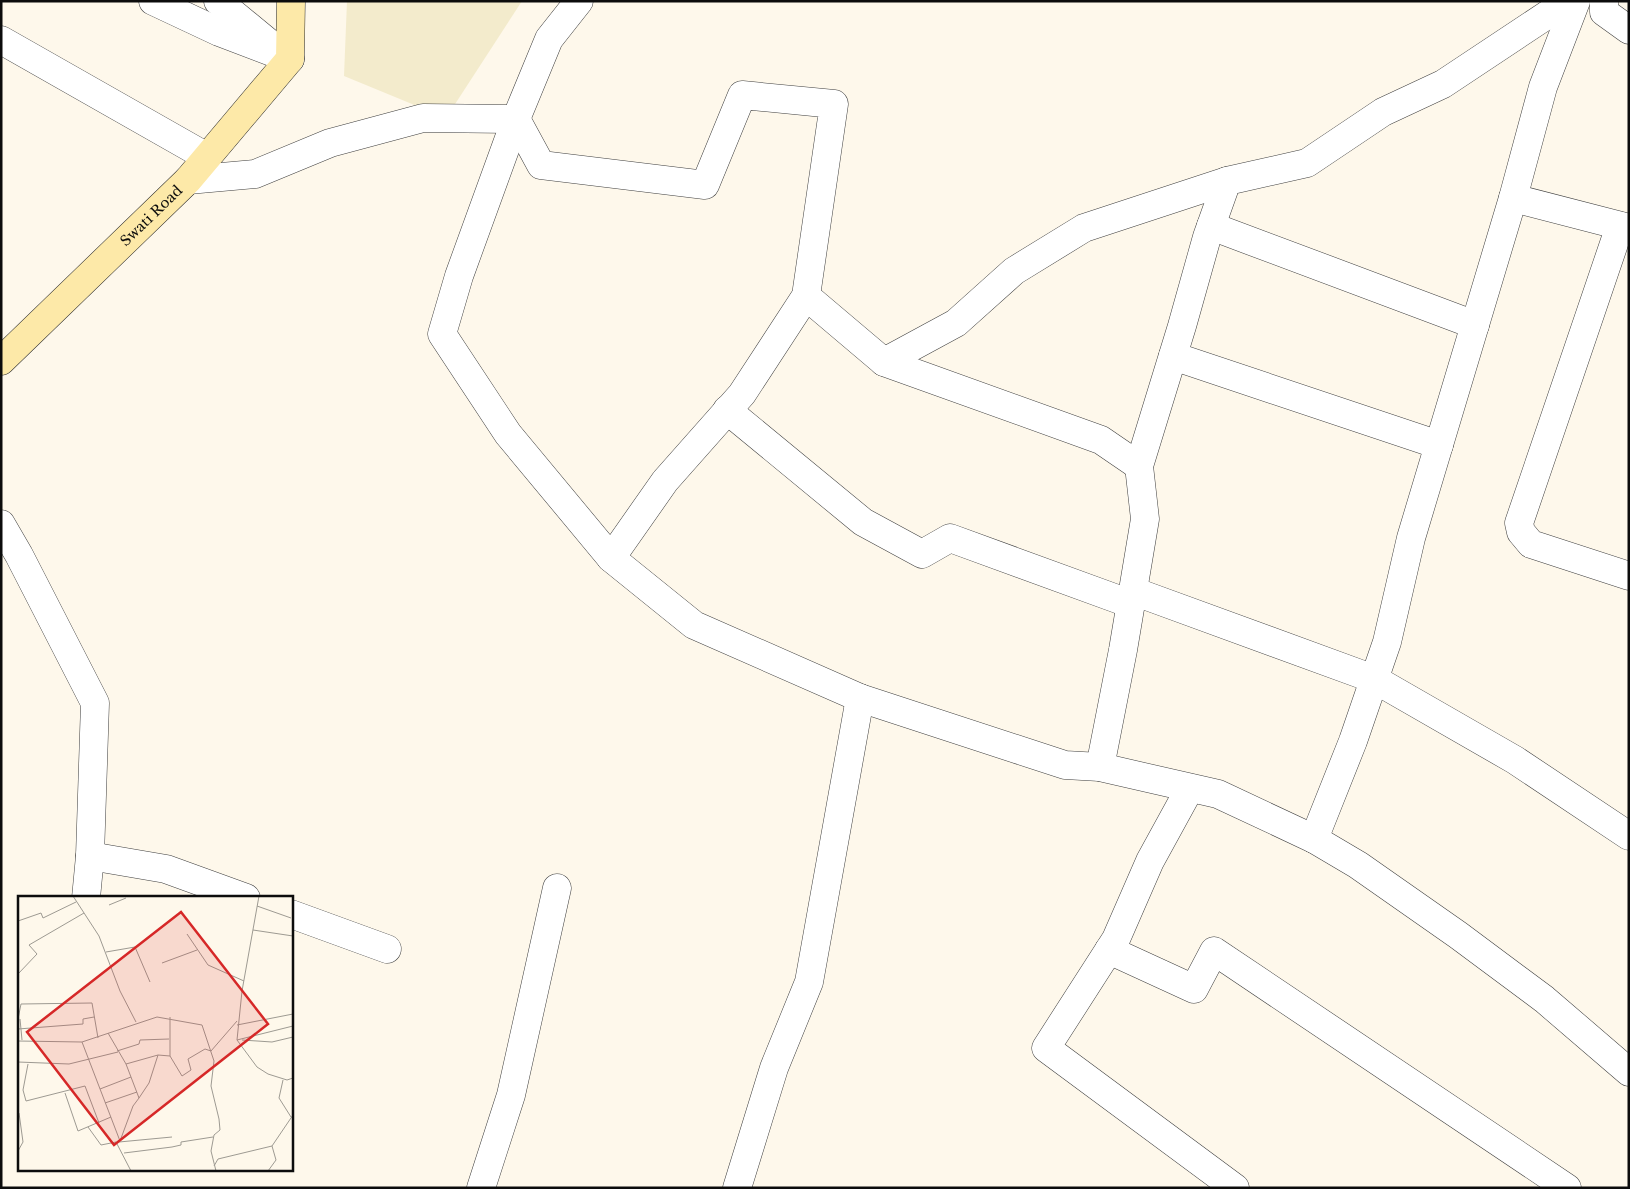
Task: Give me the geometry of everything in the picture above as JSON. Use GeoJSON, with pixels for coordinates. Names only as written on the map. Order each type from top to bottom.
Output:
{"type":"FeatureCollection","features":[{"type":"Feature","properties":{"kind":"street"},"geometry":{"type":"LineString","coordinates":[[153,1],[219,32],[290,59]]}},
{"type":"Feature","properties":{"kind":"street"},"geometry":{"type":"LineString","coordinates":[[218,1],[290,59]]}},
{"type":"Feature","properties":{"kind":"street"},"geometry":{"type":"LineString","coordinates":[[290,59],[291,1]]}},
{"type":"Feature","properties":{"kind":"street"},"geometry":{"type":"LineString","coordinates":[[578,1],[549,39],[516,119],[459,276],[442,334],[508,434],[611,558],[694,624],[860,698],[1065,765],[1100,767],[1218,794],[1314,839],[1358,865],[1458,935],[1544,999],[1629,1072]]}},
{"type":"Feature","properties":{"kind":"street"},"geometry":{"type":"LineString","coordinates":[[884,362],[956,323],[1014,271],[1084,228],[1227,181],[1307,163],[1383,112],[1443,84],[1568,1]]}},
{"type":"Feature","properties":{"kind":"street"},"geometry":{"type":"LineString","coordinates":[[1314,839],[1353,741],[1388,642],[1411,538],[1513,198],[1543,86],[1576,1]]}},
{"type":"Feature","properties":{"kind":"street"},"geometry":{"type":"LineString","coordinates":[[1599,5],[1629,30]]}},
{"type":"Feature","properties":{"kind":"street"},"geometry":{"type":"LineString","coordinates":[[1,40],[207,157]]}},
{"type":"Feature","properties":{"kind":"street","name":"Swati Road"},"geometry":{"type":"LineString","coordinates":[[1,361],[188,180],[290,59]]}},
{"type":"Feature","properties":{"kind":"street"},"geometry":{"type":"LineString","coordinates":[[516,119],[541,165],[705,185],[742,95],[834,104],[806,296],[742,394],[666,481],[611,558]]}},
{"type":"Feature","properties":{"kind":"street"},"geometry":{"type":"LineString","coordinates":[[188,180],[255,174],[330,143],[423,118],[516,119]]}},
{"type":"Feature","properties":{"kind":"street"},"geometry":{"type":"LineString","coordinates":[[1100,767],[1123,650],[1145,519],[1139,466],[1210,226],[1227,181]]}},
{"type":"Feature","properties":{"kind":"street"},"geometry":{"type":"LineString","coordinates":[[1513,198],[1625,227],[1519,523],[1522,532],[1531,544],[1629,576]]}},
{"type":"Feature","properties":{"kind":"street"},"geometry":{"type":"LineString","coordinates":[[1210,226],[1475,325]]}},
{"type":"Feature","properties":{"kind":"street"},"geometry":{"type":"LineString","coordinates":[[806,296],[884,362],[1101,440],[1139,466]]}},
{"type":"Feature","properties":{"kind":"street"},"geometry":{"type":"LineString","coordinates":[[1173,356],[1439,446]]}},
{"type":"Feature","properties":{"kind":"street"},"geometry":{"type":"LineString","coordinates":[[727,410],[863,522],[922,554],[950,538],[1374,679],[1515,760],[1629,836]]}},
{"type":"Feature","properties":{"kind":"street"},"geometry":{"type":"LineString","coordinates":[[1,524],[19,555],[95,703],[90,856],[86,896]]}},
{"type":"Feature","properties":{"kind":"street"},"geometry":{"type":"LineString","coordinates":[[737,1188],[774,1068],[809,982],[860,698]]}},
{"type":"Feature","properties":{"kind":"street"},"geometry":{"type":"LineString","coordinates":[[1190,788],[1150,861],[1116,939],[1046,1048],[1235,1188]]}},
{"type":"Feature","properties":{"kind":"street"},"geometry":{"type":"LineString","coordinates":[[90,856],[166,869],[240,896]]}},
{"type":"Feature","properties":{"kind":"street"},"geometry":{"type":"LineString","coordinates":[[481,1188],[511,1095],[557,888]]}},
{"type":"Feature","properties":{"kind":"street"},"geometry":{"type":"LineString","coordinates":[[292,914],[387,949]]}},
{"type":"Feature","properties":{"kind":"street"},"geometry":{"type":"LineString","coordinates":[[1109,950],[1194,989],[1214,951],[1568,1188]]}},
{"type":"Feature","properties":{"kind":"shaded area"},"geometry":{"type":"Polygon","coordinates":[[[347,1],[522,1],[446,118],[344,76],[347,1]]]}}]}
